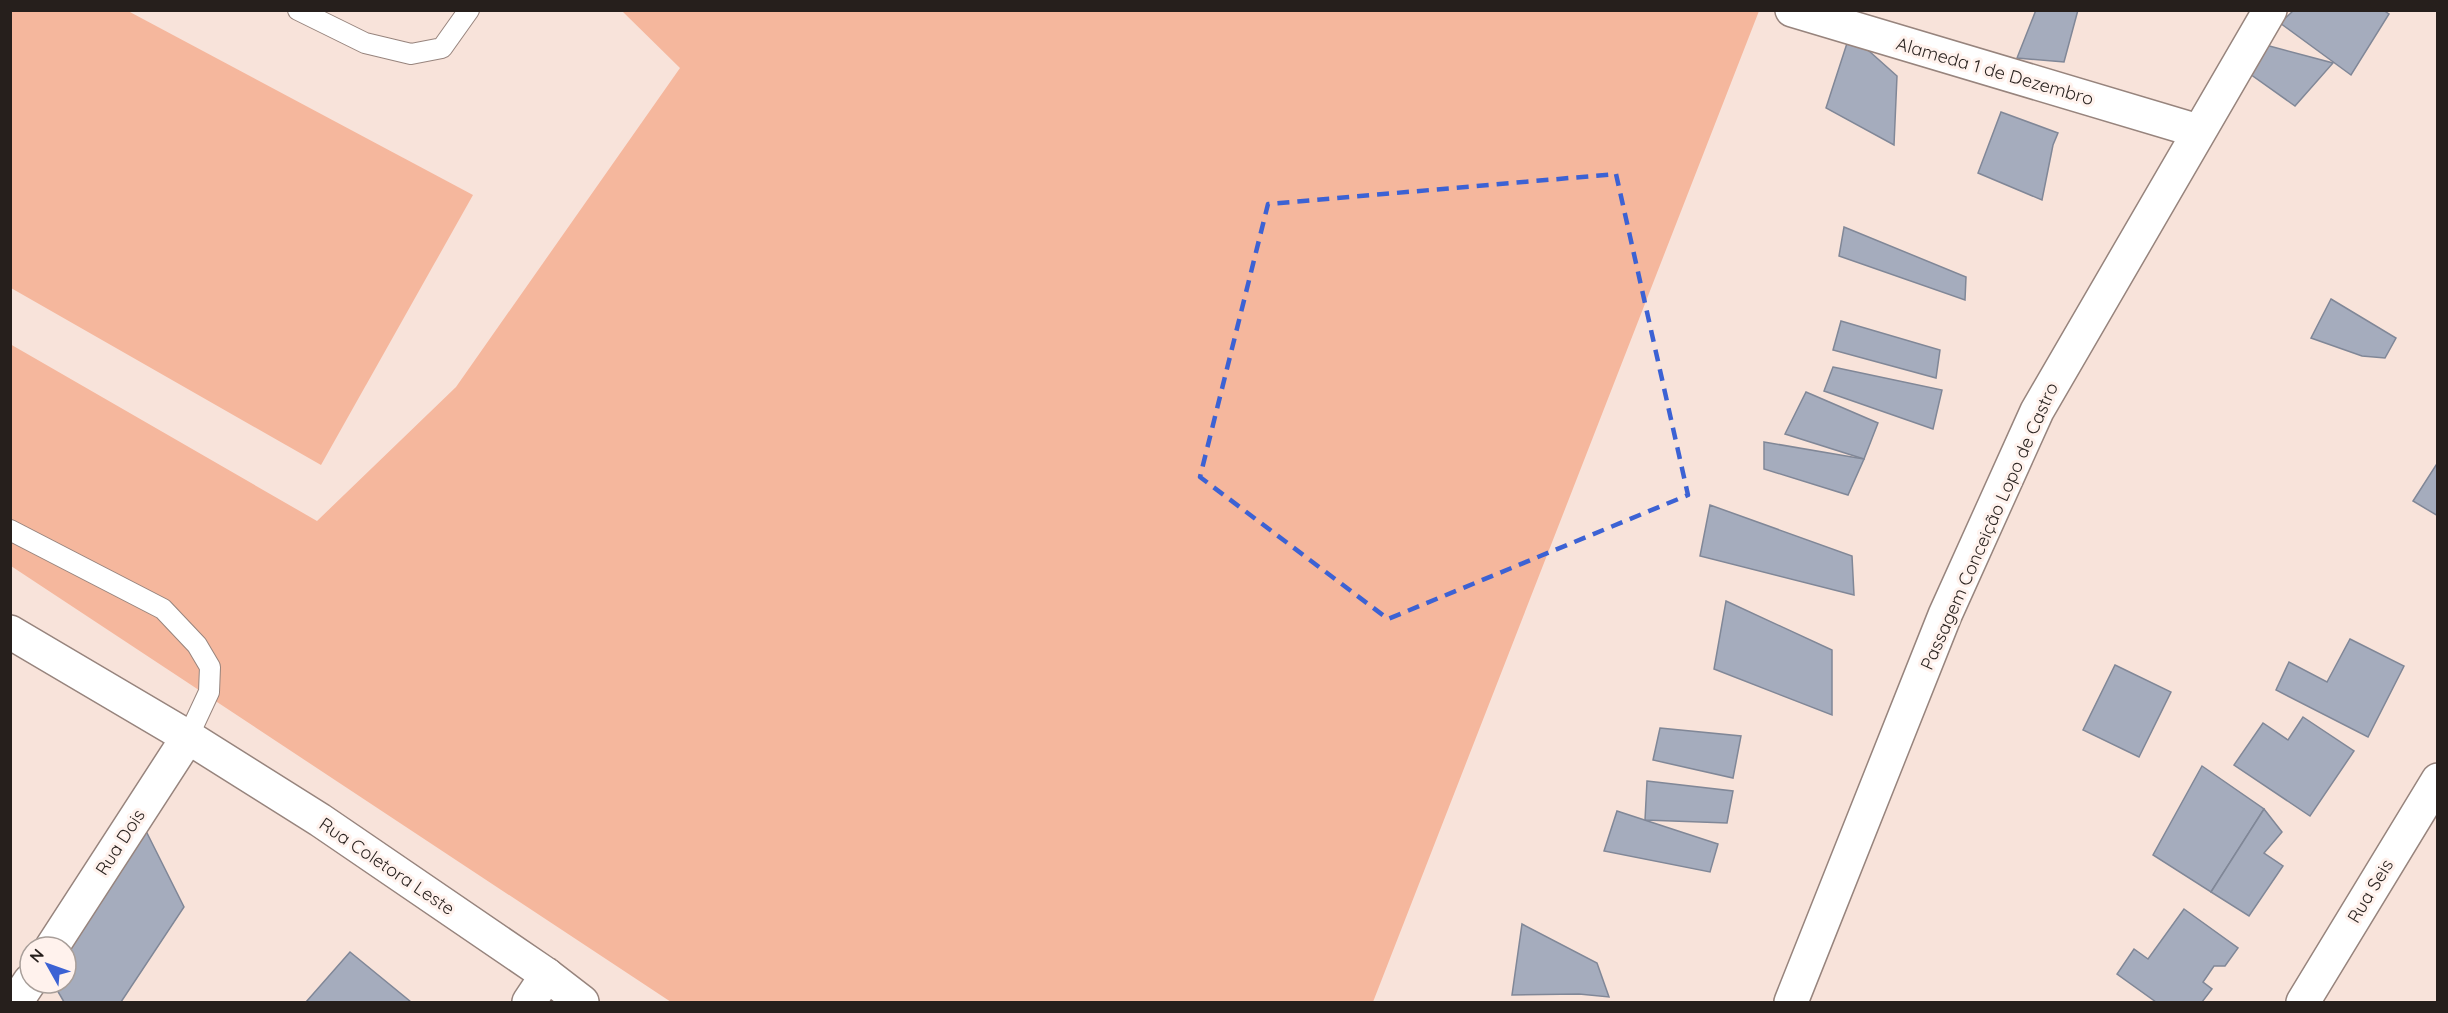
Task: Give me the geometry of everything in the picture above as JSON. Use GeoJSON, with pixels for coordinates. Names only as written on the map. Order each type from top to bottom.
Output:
{"type":"FeatureCollection","features":[{"type":"Feature","properties":{"kind":"street","name":"Alameda 1 de Dezembro"},"geometry":{"type":"LineString","coordinates":[[1792,10],[2198,131]]}},
{"type":"Feature","properties":{"kind":"street","name":"Passagem Conceição Lopo de Castro"},"geometry":{"type":"LineString","coordinates":[[1791,1002],[1945,615],[2037,411],[2270,10]]}},
{"type":"Feature","properties":{"kind":"street","name":"Rua Coletora Leste"},"geometry":{"type":"LineString","coordinates":[[10,632],[188,736],[320,820],[547,975],[582,1002]]}},
{"type":"Feature","properties":{"kind":"street","name":"Rua Dois"},"geometry":{"type":"LineString","coordinates":[[60,935],[188,736]]}},
{"type":"Feature","properties":{"kind":"street","name":"Rua Seis"},"geometry":{"type":"LineString","coordinates":[[2303,1002],[2438,780]]}},
{"type":"Feature","properties":{"kind":"street"},"geometry":{"type":"LineString","coordinates":[[529,1002],[547,975]]}},
{"type":"Feature","properties":{"kind":"lane"},"geometry":{"type":"LineString","coordinates":[[298,10],[365,43],[411,54],[442,48],[469,10]]}},
{"type":"Feature","properties":{"kind":"lane"},"geometry":{"type":"LineString","coordinates":[[10,530],[162,609],[197,645],[210,667],[209,692],[188,736]]}},
{"type":"Feature","properties":{"kind":"highlighted area"},"geometry":{"type":"Polygon","coordinates":[[[1616,174],[1688,495],[1388,619],[1200,477],[1268,204],[1616,174]]]}},
{"type":"Feature","properties":{"kind":"shaded area"},"geometry":{"type":"Polygon","coordinates":[[[11,10],[128,11],[473,195],[321,465],[11,288],[11,10]]]}},
{"type":"Feature","properties":{"kind":"shaded area"},"geometry":{"type":"Polygon","coordinates":[[[622,11],[1759,11],[1373,1002],[671,1002],[11,566],[10,344],[317,521],[456,387],[680,68],[622,11]]]}},
{"type":"Feature","properties":{"kind":"building"},"geometry":{"type":"Polygon","coordinates":[[[2036,10],[2078,10],[2064,62],[2017,58],[2036,10]]]}},
{"type":"Feature","properties":{"kind":"building"},"geometry":{"type":"Polygon","coordinates":[[[2294,10],[2383,10],[2389,14],[2351,75],[2280,23],[2294,10]]]}},
{"type":"Feature","properties":{"kind":"building"},"geometry":{"type":"Polygon","coordinates":[[[1850,34],[1897,76],[1894,145],[1826,108],[1850,34]]]}},
{"type":"Feature","properties":{"kind":"building"},"geometry":{"type":"Polygon","coordinates":[[[2262,44],[2333,63],[2295,106],[2250,74],[2262,44]]]}},
{"type":"Feature","properties":{"kind":"building"},"geometry":{"type":"Polygon","coordinates":[[[2001,112],[2058,133],[2053,145],[2042,200],[1978,173],[2001,112]]]}},
{"type":"Feature","properties":{"kind":"building"},"geometry":{"type":"Polygon","coordinates":[[[1844,227],[1966,277],[1965,300],[1839,256],[1844,227]]]}},
{"type":"Feature","properties":{"kind":"building"},"geometry":{"type":"Polygon","coordinates":[[[2331,299],[2396,338],[2385,358],[2362,356],[2311,338],[2331,299]]]}},
{"type":"Feature","properties":{"kind":"building"},"geometry":{"type":"Polygon","coordinates":[[[1841,321],[1940,350],[1936,378],[1833,350],[1841,321]]]}},
{"type":"Feature","properties":{"kind":"building"},"geometry":{"type":"Polygon","coordinates":[[[1833,367],[1942,390],[1933,429],[1824,391],[1833,367]]]}},
{"type":"Feature","properties":{"kind":"building"},"geometry":{"type":"Polygon","coordinates":[[[1806,392],[1878,423],[1864,459],[1785,434],[1806,392]]]}},
{"type":"Feature","properties":{"kind":"building"},"geometry":{"type":"Polygon","coordinates":[[[1764,442],[1864,459],[1848,495],[1764,469],[1764,442]]]}},
{"type":"Feature","properties":{"kind":"building"},"geometry":{"type":"Polygon","coordinates":[[[2438,462],[2438,516],[2413,501],[2438,462]]]}},
{"type":"Feature","properties":{"kind":"building"},"geometry":{"type":"Polygon","coordinates":[[[1710,505],[1852,556],[1854,595],[1700,556],[1710,505]]]}},
{"type":"Feature","properties":{"kind":"building"},"geometry":{"type":"Polygon","coordinates":[[[1726,601],[1832,650],[1832,715],[1714,669],[1726,601]]]}},
{"type":"Feature","properties":{"kind":"building"},"geometry":{"type":"Polygon","coordinates":[[[2350,639],[2404,666],[2368,737],[2276,690],[2289,662],[2327,682],[2350,639]]]}},
{"type":"Feature","properties":{"kind":"building"},"geometry":{"type":"Polygon","coordinates":[[[2115,665],[2171,692],[2139,757],[2083,730],[2115,665]]]}},
{"type":"Feature","properties":{"kind":"building"},"geometry":{"type":"Polygon","coordinates":[[[2303,717],[2354,751],[2310,816],[2234,765],[2263,723],[2288,740],[2303,717]]]}},
{"type":"Feature","properties":{"kind":"building"},"geometry":{"type":"Polygon","coordinates":[[[1660,728],[1741,736],[1733,778],[1653,760],[1660,728]]]}},
{"type":"Feature","properties":{"kind":"building"},"geometry":{"type":"Polygon","coordinates":[[[2202,766],[2264,809],[2211,892],[2153,855],[2202,766]]]}},
{"type":"Feature","properties":{"kind":"building"},"geometry":{"type":"Polygon","coordinates":[[[1647,781],[1733,791],[1727,823],[1645,820],[1647,781]]]}},
{"type":"Feature","properties":{"kind":"building"},"geometry":{"type":"Polygon","coordinates":[[[2264,809],[2282,832],[2264,853],[2283,866],[2249,916],[2211,892],[2264,809]]]}},
{"type":"Feature","properties":{"kind":"building"},"geometry":{"type":"Polygon","coordinates":[[[1617,811],[1718,844],[1710,872],[1604,851],[1617,811]]]}},
{"type":"Feature","properties":{"kind":"building"},"geometry":{"type":"Polygon","coordinates":[[[144,827],[184,907],[121,1002],[64,1002],[60,995],[78,995],[77,935],[144,827]]]}},
{"type":"Feature","properties":{"kind":"building"},"geometry":{"type":"Polygon","coordinates":[[[2184,909],[2238,948],[2225,966],[2214,966],[2203,982],[2212,989],[2202,1002],[2156,1002],[2117,974],[2134,949],[2148,959],[2184,909]]]}},
{"type":"Feature","properties":{"kind":"building"},"geometry":{"type":"Polygon","coordinates":[[[1522,924],[1597,963],[1609,997],[1579,994],[1512,995],[1522,924]]]}},
{"type":"Feature","properties":{"kind":"building"},"geometry":{"type":"Polygon","coordinates":[[[350,952],[411,1002],[306,1002],[350,952]]]}}]}
